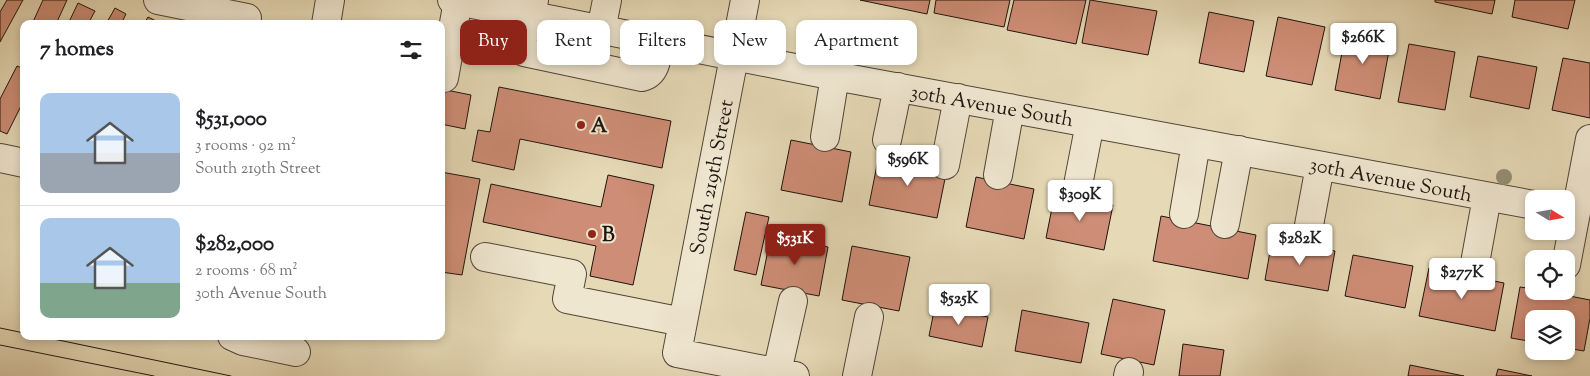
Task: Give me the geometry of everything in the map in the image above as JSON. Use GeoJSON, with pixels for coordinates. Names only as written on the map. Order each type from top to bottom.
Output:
{"type":"FeatureCollection","features":[{"type":"Feature","properties":{"kind":"street"},"geometry":{"type":"LineString","coordinates":[[158,0],[247,14]]}},
{"type":"Feature","properties":{"kind":"street"},"geometry":{"type":"LineString","coordinates":[[327,20],[330,0]]}},
{"type":"Feature","properties":{"kind":"street"},"geometry":{"type":"LineString","coordinates":[[595,20],[607,0]]}},
{"type":"Feature","properties":{"kind":"street","name":"South 219th Street"},"geometry":{"type":"LineString","coordinates":[[741,20],[745,0]]}},
{"type":"Feature","properties":{"kind":"street"},"geometry":{"type":"LineString","coordinates":[[445,71],[455,1]]}},
{"type":"Feature","properties":{"kind":"street","name":"30th Avenue South"},"geometry":{"type":"LineString","coordinates":[[455,1],[532,8],[567,20]]}},
{"type":"Feature","properties":{"kind":"street"},"geometry":{"type":"LineString","coordinates":[[532,8],[521,42],[524,52],[537,55]]}},
{"type":"Feature","properties":{"kind":"street"},"geometry":{"type":"LineString","coordinates":[[584,65],[642,77],[649,75],[654,70],[655,65]]}},
{"type":"Feature","properties":{"kind":"street","name":"South 219th Street"},"geometry":{"type":"LineString","coordinates":[[732,65],[677,353],[786,374]]}},
{"type":"Feature","properties":{"kind":"street","name":"30th Avenue South"},"geometry":{"type":"LineString","coordinates":[[777,65],[1525,203]]}},
{"type":"Feature","properties":{"kind":"street"},"geometry":{"type":"LineString","coordinates":[[825,137],[835,76]]}},
{"type":"Feature","properties":{"kind":"street"},"geometry":{"type":"LineString","coordinates":[[887,140],[898,88]]}},
{"type":"Feature","properties":{"kind":"street"},"geometry":{"type":"LineString","coordinates":[[945,165],[958,98]]}},
{"type":"Feature","properties":{"kind":"street"},"geometry":{"type":"LineString","coordinates":[[998,174],[1010,108]]}},
{"type":"Feature","properties":{"kind":"street"},"geometry":{"type":"LineString","coordinates":[[1077,190],[1090,123]]}},
{"type":"Feature","properties":{"kind":"street"},"geometry":{"type":"LineString","coordinates":[[1569,250],[1590,139]]}},
{"type":"Feature","properties":{"kind":"street"},"geometry":{"type":"LineString","coordinates":[[1184,214],[1196,143]]}},
{"type":"Feature","properties":{"kind":"street"},"geometry":{"type":"LineString","coordinates":[[1225,224],[1239,150]]}},
{"type":"Feature","properties":{"kind":"street"},"geometry":{"type":"LineString","coordinates":[[0,158],[20,162]]}},
{"type":"Feature","properties":{"kind":"street"},"geometry":{"type":"LineString","coordinates":[[1307,236],[1320,166]]}},
{"type":"Feature","properties":{"kind":"street"},"geometry":{"type":"LineString","coordinates":[[1475,263],[1486,196]]}},
{"type":"Feature","properties":{"kind":"street"},"geometry":{"type":"LineString","coordinates":[[485,257],[572,274],[567,299],[683,322]]}},
{"type":"Feature","properties":{"kind":"street"},"geometry":{"type":"LineString","coordinates":[[786,374],[793,301]]}},
{"type":"Feature","properties":{"kind":"street"},"geometry":{"type":"LineString","coordinates":[[857,376],[869,317]]}},
{"type":"Feature","properties":{"kind":"street"},"geometry":{"type":"LineString","coordinates":[[240,340],[296,352]]}},
{"type":"Feature","properties":{"kind":"building"},"geometry":{"type":"Polygon","coordinates":[[[7,0],[23,0],[0,42],[0,12],[7,0]]]}},
{"type":"Feature","properties":{"kind":"building"},"geometry":{"type":"Polygon","coordinates":[[[43,0],[67,0],[58,20],[34,20],[43,0]]]}},
{"type":"Feature","properties":{"kind":"building"},"geometry":{"type":"Polygon","coordinates":[[[860,0],[930,0],[927,14],[860,0]]]}},
{"type":"Feature","properties":{"kind":"building"},"geometry":{"type":"Polygon","coordinates":[[[936,0],[1010,0],[1004,27],[934,13],[936,0]]]}},
{"type":"Feature","properties":{"kind":"building"},"geometry":{"type":"Polygon","coordinates":[[[1014,0],[1086,0],[1076,44],[1007,30],[1014,0]]]}},
{"type":"Feature","properties":{"kind":"building"},"geometry":{"type":"Polygon","coordinates":[[[1090,0],[1157,11],[1148,55],[1082,43],[1090,0]]]}},
{"type":"Feature","properties":{"kind":"building"},"geometry":{"type":"Polygon","coordinates":[[[1435,0],[1495,0],[1492,14],[1435,2],[1435,0]]]}},
{"type":"Feature","properties":{"kind":"building"},"geometry":{"type":"Polygon","coordinates":[[[1515,0],[1575,0],[1568,29],[1512,17],[1515,0]]]}},
{"type":"Feature","properties":{"kind":"building"},"geometry":{"type":"Polygon","coordinates":[[[78,3],[95,11],[90,20],[70,20],[78,3]]]}},
{"type":"Feature","properties":{"kind":"building"},"geometry":{"type":"Polygon","coordinates":[[[115,8],[126,14],[123,20],[108,20],[115,8]]]}},
{"type":"Feature","properties":{"kind":"building"},"geometry":{"type":"Polygon","coordinates":[[[1209,12],[1254,21],[1244,72],[1199,63],[1209,12]]]}},
{"type":"Feature","properties":{"kind":"building"},"geometry":{"type":"Polygon","coordinates":[[[1278,17],[1325,27],[1312,85],[1266,76],[1278,17]]]}},
{"type":"Feature","properties":{"kind":"building"},"geometry":{"type":"Polygon","coordinates":[[[1346,31],[1391,40],[1380,99],[1335,90],[1346,31]]]}},
{"type":"Feature","properties":{"kind":"building"},"geometry":{"type":"Polygon","coordinates":[[[1409,44],[1455,52],[1445,110],[1398,102],[1409,44]]]}},
{"type":"Feature","properties":{"kind":"building"},"geometry":{"type":"Polygon","coordinates":[[[1478,56],[1537,67],[1529,109],[1470,97],[1478,56]]]}},
{"type":"Feature","properties":{"kind":"building"},"geometry":{"type":"Polygon","coordinates":[[[1563,58],[1590,63],[1590,118],[1552,110],[1563,58]]]}},
{"type":"Feature","properties":{"kind":"building"},"geometry":{"type":"Polygon","coordinates":[[[17,66],[20,67],[20,108],[7,134],[0,131],[0,99],[17,66]]]}},
{"type":"Feature","properties":{"kind":"building","name":"A"},"geometry":{"type":"Polygon","coordinates":[[[499,87],[671,121],[662,168],[520,139],[514,170],[472,161],[478,130],[490,132],[499,87]]]}},
{"type":"Feature","properties":{"kind":"building"},"geometry":{"type":"Polygon","coordinates":[[[445,90],[471,95],[465,129],[445,125],[445,90]]]}},
{"type":"Feature","properties":{"kind":"building"},"geometry":{"type":"Polygon","coordinates":[[[791,140],[851,152],[842,202],[781,190],[791,140]]]}},
{"type":"Feature","properties":{"kind":"building"},"geometry":{"type":"Polygon","coordinates":[[[879,155],[947,169],[937,218],[869,205],[879,155]]]}},
{"type":"Feature","properties":{"kind":"building"},"geometry":{"type":"Polygon","coordinates":[[[445,173],[480,179],[462,275],[445,273],[445,173]]]}},
{"type":"Feature","properties":{"kind":"building","name":"B"},"geometry":{"type":"Polygon","coordinates":[[[608,175],[654,185],[633,285],[590,276],[596,246],[483,222],[491,184],[601,207],[608,175]]]}},
{"type":"Feature","properties":{"kind":"building"},"geometry":{"type":"Polygon","coordinates":[[[976,177],[1034,189],[1024,239],[966,227],[976,177]]]}},
{"type":"Feature","properties":{"kind":"building"},"geometry":{"type":"Polygon","coordinates":[[[1055,193],[1113,205],[1104,250],[1046,238],[1055,193]]]}},
{"type":"Feature","properties":{"kind":"building"},"geometry":{"type":"Polygon","coordinates":[[[746,212],[769,217],[756,275],[734,270],[746,212]]]}},
{"type":"Feature","properties":{"kind":"building"},"geometry":{"type":"Polygon","coordinates":[[[1161,216],[1256,235],[1248,279],[1153,261],[1161,216]]]}},
{"type":"Feature","properties":{"kind":"building"},"geometry":{"type":"Polygon","coordinates":[[[771,235],[828,247],[819,296],[761,285],[771,235]]]}},
{"type":"Feature","properties":{"kind":"building"},"geometry":{"type":"Polygon","coordinates":[[[1272,240],[1335,251],[1328,291],[1265,280],[1272,240]]]}},
{"type":"Feature","properties":{"kind":"building"},"geometry":{"type":"Polygon","coordinates":[[[852,246],[910,257],[899,311],[842,300],[852,246]]]}},
{"type":"Feature","properties":{"kind":"building"},"geometry":{"type":"Polygon","coordinates":[[[1353,255],[1413,266],[1405,308],[1345,296],[1353,255]]]}},
{"type":"Feature","properties":{"kind":"building"},"geometry":{"type":"Polygon","coordinates":[[[1429,268],[1504,283],[1495,331],[1419,316],[1429,268]]]}},
{"type":"Feature","properties":{"kind":"building"},"geometry":{"type":"Polygon","coordinates":[[[1520,287],[1525,288],[1525,300],[1575,300],[1575,297],[1590,300],[1590,318],[1584,351],[1575,350],[1575,310],[1525,310],[1525,340],[1511,338],[1520,287]]]}},
{"type":"Feature","properties":{"kind":"building"},"geometry":{"type":"Polygon","coordinates":[[[1113,299],[1165,310],[1154,365],[1101,354],[1113,299]]]}},
{"type":"Feature","properties":{"kind":"building"},"geometry":{"type":"Polygon","coordinates":[[[935,306],[988,317],[982,347],[929,336],[935,306]]]}},
{"type":"Feature","properties":{"kind":"building"},"geometry":{"type":"Polygon","coordinates":[[[1022,310],[1089,323],[1081,363],[1015,351],[1022,310]]]}},
{"type":"Feature","properties":{"kind":"building"},"geometry":{"type":"Polygon","coordinates":[[[1183,344],[1224,350],[1220,376],[1179,376],[1183,344]]]}},
{"type":"Feature","properties":{"kind":"building"},"geometry":{"type":"Polygon","coordinates":[[[1410,365],[1464,376],[1408,376],[1410,365]]]}},
{"type":"Feature","properties":{"kind":"building"},"geometry":{"type":"Polygon","coordinates":[[[1498,369],[1532,376],[1496,376],[1498,369]]]}},
{"type":"Feature","properties":{"kind":"tram line"},"geometry":{"type":"LineString","coordinates":[[0,328],[20,332]]}},
{"type":"Feature","properties":{"kind":"tram line"},"geometry":{"type":"LineString","coordinates":[[58,340],[231,376]]}},
{"type":"Feature","properties":{"kind":"tram line"},"geometry":{"type":"LineString","coordinates":[[0,345],[154,376]]}},
{"type":"Feature","properties":{"kind":"place","name":"A"},"geometry":{"type":"Point","coordinates":[581,125]}},
{"type":"Feature","properties":{"kind":"place","name":"B"},"geometry":{"type":"Point","coordinates":[592,234]}}]}
